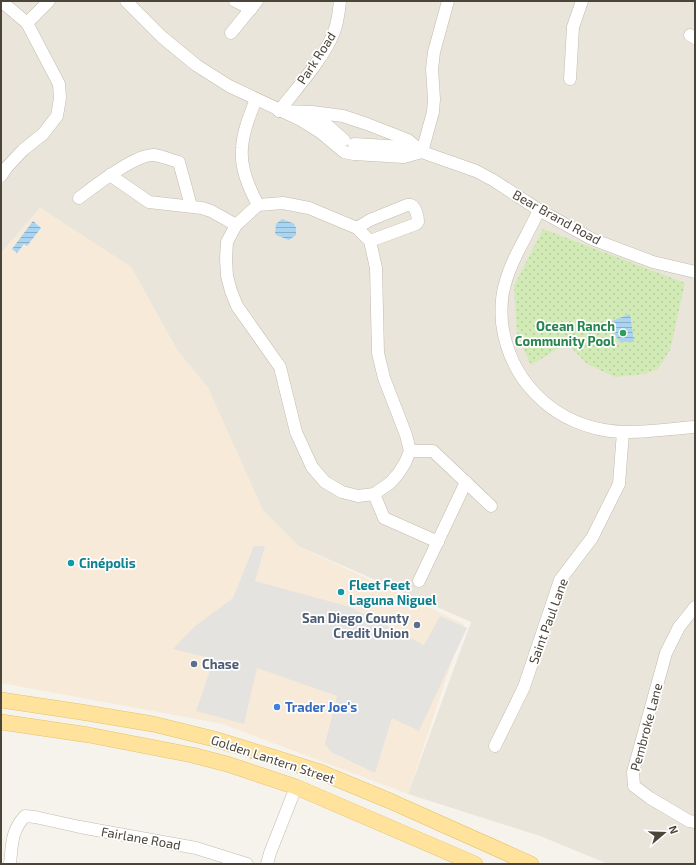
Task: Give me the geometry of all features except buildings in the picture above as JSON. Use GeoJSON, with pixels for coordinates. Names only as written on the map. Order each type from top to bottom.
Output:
{"type":"FeatureCollection","features":[{"type":"Feature","properties":{"kind":"main road","name":"Golden Lantern Street"},"geometry":{"type":"LineString","coordinates":[[1,700],[74,710],[154,724],[282,760],[320,772],[390,801],[531,864]]}},
{"type":"Feature","properties":{"kind":"main road","name":"Golden Lantern Street"},"geometry":{"type":"LineString","coordinates":[[1,722],[89,735],[192,755],[227,764],[296,788],[475,864]]}},
{"type":"Feature","properties":{"kind":"street"},"geometry":{"type":"LineString","coordinates":[[1,1],[27,23],[59,84],[60,98],[57,116],[43,134],[23,150],[7,167],[1,176]]}},
{"type":"Feature","properties":{"kind":"street"},"geometry":{"type":"LineString","coordinates":[[27,23],[49,1]]}},
{"type":"Feature","properties":{"kind":"street","name":"Bear Brand Road"},"geometry":{"type":"LineString","coordinates":[[126,1],[162,37],[196,65],[229,86],[298,119],[320,132],[344,152],[348,154],[356,145],[404,157],[422,152]]}},
{"type":"Feature","properties":{"kind":"street"},"geometry":{"type":"LineString","coordinates":[[232,33],[254,5],[235,1]]}},
{"type":"Feature","properties":{"kind":"street","name":"Park Road"},"geometry":{"type":"LineString","coordinates":[[279,111],[326,48],[334,32],[340,1]]}},
{"type":"Feature","properties":{"kind":"street"},"geometry":{"type":"LineString","coordinates":[[422,152],[434,99],[432,69],[434,52],[448,1]]}},
{"type":"Feature","properties":{"kind":"street"},"geometry":{"type":"LineString","coordinates":[[570,79],[573,27],[582,1]]}},
{"type":"Feature","properties":{"kind":"street"},"geometry":{"type":"LineString","coordinates":[[256,99],[246,128],[242,148],[243,164],[249,188],[258,205]]}},
{"type":"Feature","properties":{"kind":"street","name":"Bear Brand Road"},"geometry":{"type":"LineString","coordinates":[[279,111],[312,112],[343,116],[367,124],[408,140],[422,152],[476,171],[493,180],[539,210],[592,239],[653,262],[695,272]]}},
{"type":"Feature","properties":{"kind":"street"},"geometry":{"type":"LineString","coordinates":[[298,119],[325,123],[356,145],[367,124]]}},
{"type":"Feature","properties":{"kind":"street"},"geometry":{"type":"LineString","coordinates":[[78,198],[110,175],[139,159],[154,155],[179,162],[191,206]]}},
{"type":"Feature","properties":{"kind":"street"},"geometry":{"type":"LineString","coordinates":[[110,175],[149,202],[191,206],[211,211],[236,225]]}},
{"type":"Feature","properties":{"kind":"street"},"geometry":{"type":"LineString","coordinates":[[283,203],[309,208],[357,228],[370,241],[376,268],[378,353],[384,378],[406,435],[410,451],[405,464],[398,474],[390,483],[374,494],[358,496],[342,492],[325,482],[312,467],[296,432],[280,367],[238,306],[231,291],[227,272],[227,242],[236,225],[258,205],[283,203]]}},
{"type":"Feature","properties":{"kind":"street"},"geometry":{"type":"LineString","coordinates":[[357,228],[370,220],[407,205],[411,205],[414,208],[418,219],[416,224],[370,241]]}},
{"type":"Feature","properties":{"kind":"street"},"geometry":{"type":"LineString","coordinates":[[539,210],[511,263],[503,289],[501,315],[508,353],[517,370],[529,387],[543,402],[559,413],[583,424],[604,430],[623,432],[695,427]]}},
{"type":"Feature","properties":{"kind":"street","name":"Saint Paul Lane"},"geometry":{"type":"LineString","coordinates":[[495,746],[524,687],[560,580],[592,538],[619,484],[623,432]]}},
{"type":"Feature","properties":{"kind":"street"},"geometry":{"type":"LineString","coordinates":[[410,451],[432,451],[491,506]]}},
{"type":"Feature","properties":{"kind":"street"},"geometry":{"type":"LineString","coordinates":[[420,581],[466,482]]}},
{"type":"Feature","properties":{"kind":"street"},"geometry":{"type":"LineString","coordinates":[[374,494],[384,518],[438,542]]}},
{"type":"Feature","properties":{"kind":"street","name":"Pembroke Lane"},"geometry":{"type":"LineString","coordinates":[[695,607],[679,627],[666,653],[633,772],[634,786],[650,798],[682,817],[689,821],[695,822]]}},
{"type":"Feature","properties":{"kind":"street"},"geometry":{"type":"LineString","coordinates":[[267,864],[296,788]]}},
{"type":"Feature","properties":{"kind":"street","name":"Fairlane Road"},"geometry":{"type":"LineString","coordinates":[[10,864],[13,835],[18,824],[25,816],[80,828],[196,848],[247,864]]}},
{"type":"Feature","properties":{"kind":"shaded area"},"geometry":{"type":"Polygon","coordinates":[[[1,1],[695,1],[695,864],[608,864],[540,836],[408,794],[471,622],[298,546],[263,511],[208,388],[177,350],[131,267],[40,208],[1,253],[1,1]]]}},
{"type":"Feature","properties":{"kind":"shaded area"},"geometry":{"type":"Polygon","coordinates":[[[40,208],[131,267],[177,350],[208,388],[263,511],[298,546],[464,624],[408,794],[223,724],[1,683],[1,253],[40,208]]]}},
{"type":"Feature","properties":{"kind":"shaded area"},"geometry":{"type":"Polygon","coordinates":[[[254,546],[265,546],[255,581],[350,607],[424,645],[440,616],[467,628],[419,731],[392,718],[375,773],[331,752],[325,744],[337,696],[257,668],[244,724],[196,711],[214,659],[173,649],[194,627],[233,598],[254,546]]]}},
{"type":"Feature","properties":{"kind":"green space"},"geometry":{"type":"Polygon","coordinates":[[[543,229],[685,283],[670,350],[658,369],[644,374],[615,377],[587,364],[567,343],[531,365],[517,336],[514,286],[543,229]]]}},
{"type":"Feature","properties":{"kind":"water"},"geometry":{"type":"Polygon","coordinates":[[[282,219],[295,224],[294,226],[296,227],[296,235],[289,240],[276,235],[275,233],[276,224],[282,219]]]}},
{"type":"Feature","properties":{"kind":"water"},"geometry":{"type":"Polygon","coordinates":[[[33,221],[41,228],[27,246],[24,244],[17,253],[12,249],[33,221]]]}},
{"type":"Feature","properties":{"kind":"water","name":"Ocean Ranch Community Pool"},"geometry":{"type":"Polygon","coordinates":[[[630,314],[634,342],[620,342],[607,323],[630,314]]]}},
{"type":"Feature","properties":{"kind":"place","name":"Ocean Ranch Community Pool"},"geometry":{"type":"Point","coordinates":[623,333]}},
{"type":"Feature","properties":{"kind":"place","name":"Cinépolis"},"geometry":{"type":"Point","coordinates":[71,563]}},
{"type":"Feature","properties":{"kind":"place","name":"Fleet Feet Laguna Niguel"},"geometry":{"type":"Point","coordinates":[341,592]}},
{"type":"Feature","properties":{"kind":"place","name":"San Diego County Credit Union"},"geometry":{"type":"Point","coordinates":[417,625]}},
{"type":"Feature","properties":{"kind":"place","name":"Chase"},"geometry":{"type":"Point","coordinates":[194,664]}},
{"type":"Feature","properties":{"kind":"place","name":"Trader Joe's"},"geometry":{"type":"Point","coordinates":[277,707]}}]}
